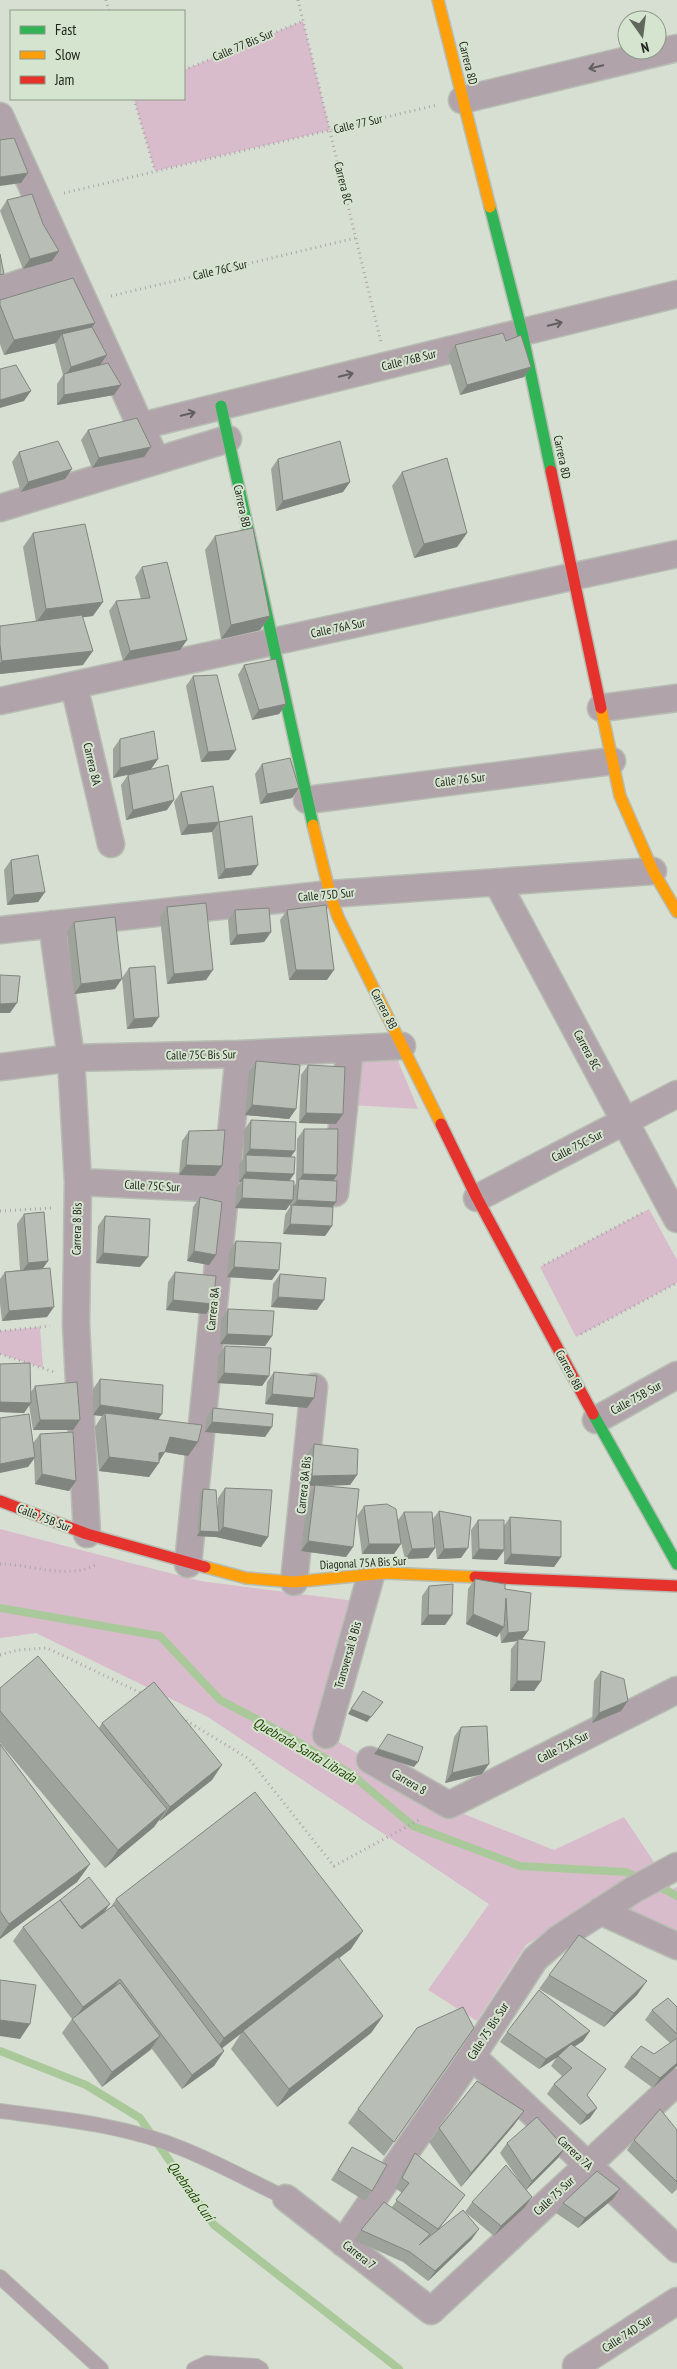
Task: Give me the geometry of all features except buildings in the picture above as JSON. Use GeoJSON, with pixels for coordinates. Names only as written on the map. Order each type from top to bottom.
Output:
{"type":"FeatureCollection","features":[{"type":"Feature","properties":{"kind":"street","name":"Carrera 8D"},"geometry":{"type":"LineString","coordinates":[[438,0],[522,332],[620,796],[653,870],[677,912]]}},
{"type":"Feature","properties":{"kind":"street"},"geometry":{"type":"LineString","coordinates":[[462,100],[677,48]]}},
{"type":"Feature","properties":{"kind":"street"},"geometry":{"type":"LineString","coordinates":[[2,123],[156,460]]}},
{"type":"Feature","properties":{"kind":"street"},"geometry":{"type":"LineString","coordinates":[[0,290],[68,267]]}},
{"type":"Feature","properties":{"kind":"street","name":"Calle 76B Sur"},"geometry":{"type":"LineString","coordinates":[[141,426],[677,294]]}},
{"type":"Feature","properties":{"kind":"street","name":"Carrera 8B"},"geometry":{"type":"LineString","coordinates":[[220,406],[307,800],[330,894],[348,940],[477,1198],[596,1420],[677,1564]]}},
{"type":"Feature","properties":{"kind":"street"},"geometry":{"type":"LineString","coordinates":[[0,508],[228,438]]}},
{"type":"Feature","properties":{"kind":"street","name":"Calle 76A Sur"},"geometry":{"type":"LineString","coordinates":[[0,701],[677,554]]}},
{"type":"Feature","properties":{"kind":"street","name":"Carrera 8A"},"geometry":{"type":"LineString","coordinates":[[74,685],[110,844]]}},
{"type":"Feature","properties":{"kind":"street"},"geometry":{"type":"LineString","coordinates":[[601,708],[677,698]]}},
{"type":"Feature","properties":{"kind":"street","name":"Calle 76 Sur"},"geometry":{"type":"LineString","coordinates":[[307,800],[612,761]]}},
{"type":"Feature","properties":{"kind":"street","name":"Calle 75D Sur"},"geometry":{"type":"LineString","coordinates":[[0,930],[330,894],[653,870]]}},
{"type":"Feature","properties":{"kind":"street","name":"Carrera 8C"},"geometry":{"type":"LineString","coordinates":[[497,882],[672,1209]]}},
{"type":"Feature","properties":{"kind":"street","name":"Carrera 8 Bis"},"geometry":{"type":"LineString","coordinates":[[52,924],[71,1058],[78,1195],[76,1324],[87,1534]]}},
{"type":"Feature","properties":{"kind":"street","name":"Calle 75C Bis Sur"},"geometry":{"type":"LineString","coordinates":[[0,1067],[71,1058],[239,1054],[402,1046]]}},
{"type":"Feature","properties":{"kind":"street"},"geometry":{"type":"LineString","coordinates":[[335,1193],[350,1049]]}},
{"type":"Feature","properties":{"kind":"street","name":"Carrera 8A"},"geometry":{"type":"LineString","coordinates":[[188,1564],[239,1054]]}},
{"type":"Feature","properties":{"kind":"street","name":"Calle 75C Sur"},"geometry":{"type":"LineString","coordinates":[[477,1198],[677,1094]]}},
{"type":"Feature","properties":{"kind":"street","name":"Calle 75C Sur"},"geometry":{"type":"LineString","coordinates":[[78,1195],[226,1189]]}},
{"type":"Feature","properties":{"kind":"street","name":"Calle 75B Sur"},"geometry":{"type":"LineString","coordinates":[[596,1420],[677,1375]]}},
{"type":"Feature","properties":{"kind":"street","name":"Carrera 8A Bis"},"geometry":{"type":"LineString","coordinates":[[294,1582],[314,1387]]}},
{"type":"Feature","properties":{"kind":"street","name":"Calle 75B Sur"},"geometry":{"type":"LineString","coordinates":[[0,1501],[87,1534]]}},
{"type":"Feature","properties":{"kind":"street","name":"Diagonal 75A Bis Sur"},"geometry":{"type":"LineString","coordinates":[[87,1534],[188,1564],[246,1578],[294,1582],[371,1574],[644,1583],[677,1586]]}},
{"type":"Feature","properties":{"kind":"street","name":"Transversal 8 Bis"},"geometry":{"type":"LineString","coordinates":[[326,1735],[371,1574]]}},
{"type":"Feature","properties":{"kind":"street","name":"Calle 75A Sur"},"geometry":{"type":"LineString","coordinates":[[449,1805],[677,1690]]}},
{"type":"Feature","properties":{"kind":"street","name":"Carrera 8"},"geometry":{"type":"LineString","coordinates":[[370,1760],[449,1805]]}},
{"type":"Feature","properties":{"kind":"street","name":"Calle 75 Bis Sur"},"geometry":{"type":"LineString","coordinates":[[343,2243],[472,2056],[535,1959],[558,1939],[633,1890],[670,1870]]}},
{"type":"Feature","properties":{"kind":"street"},"geometry":{"type":"LineString","coordinates":[[600,1912],[677,1946]]}},
{"type":"Feature","properties":{"kind":"street","name":"Carrera 7A"},"geometry":{"type":"LineString","coordinates":[[472,2056],[677,2249]]}},
{"type":"Feature","properties":{"kind":"street","name":"Calle 75 Sur"},"geometry":{"type":"LineString","coordinates":[[431,2311],[677,2082]]}},
{"type":"Feature","properties":{"kind":"street","name":"Carrera 7"},"geometry":{"type":"LineString","coordinates":[[286,2198],[431,2311]]}},
{"type":"Feature","properties":{"kind":"street","name":"Calle 74D Sur"},"geometry":{"type":"LineString","coordinates":[[576,2366],[677,2301]]}},
{"type":"Feature","properties":{"kind":"lane"},"geometry":{"type":"LineString","coordinates":[[0,2111],[96,2124],[182,2148],[286,2198]]}},
{"type":"Feature","properties":{"kind":"lane"},"geometry":{"type":"LineString","coordinates":[[0,2277],[101,2369]]}},
{"type":"Feature","properties":{"kind":"lane"},"geometry":{"type":"LineString","coordinates":[[194,2369],[207,2363],[256,2366],[261,2369]]}},
{"type":"Feature","properties":{"kind":"path","name":"Carrera 8C"},"geometry":{"type":"LineString","coordinates":[[298,0],[387,365]]}},
{"type":"Feature","properties":{"kind":"path","name":"Calle 77 Bis Sur"},"geometry":{"type":"LineString","coordinates":[[185,70],[303,20]]}},
{"type":"Feature","properties":{"kind":"path"},"geometry":{"type":"LineString","coordinates":[[134,100],[155,171]]}},
{"type":"Feature","properties":{"kind":"path","name":"Calle 77 Sur"},"geometry":{"type":"LineString","coordinates":[[38,199],[462,100]]}},
{"type":"Feature","properties":{"kind":"path","name":"Calle 76C Sur"},"geometry":{"type":"LineString","coordinates":[[85,302],[356,238]]}},
{"type":"Feature","properties":{"kind":"path"},"geometry":{"type":"LineString","coordinates":[[0,1211],[78,1195]]}},
{"type":"Feature","properties":{"kind":"path"},"geometry":{"type":"LineString","coordinates":[[520,1278],[672,1209]]}},
{"type":"Feature","properties":{"kind":"path"},"geometry":{"type":"LineString","coordinates":[[557,1347],[677,1283]]}},
{"type":"Feature","properties":{"kind":"path"},"geometry":{"type":"LineString","coordinates":[[0,1331],[76,1324]]}},
{"type":"Feature","properties":{"kind":"path"},"geometry":{"type":"LineString","coordinates":[[0,1354],[79,1380]]}},
{"type":"Feature","properties":{"kind":"path"},"geometry":{"type":"LineString","coordinates":[[0,1564],[61,1571],[87,1569],[125,1546]]}},
{"type":"Feature","properties":{"kind":"path"},"geometry":{"type":"LineString","coordinates":[[0,1655],[18,1650],[47,1648],[129,1686],[146,1696]]}},
{"type":"Feature","properties":{"kind":"path"},"geometry":{"type":"LineString","coordinates":[[180,1717],[249,1759],[334,1866],[426,1816]]}},
{"type":"Feature","properties":{"kind":"shaded area"},"geometry":{"type":"Polygon","coordinates":[[[303,21],[330,130],[155,171],[134,100],[185,100],[185,70],[303,21]]]}},
{"type":"Feature","properties":{"kind":"shaded area"},"geometry":{"type":"Polygon","coordinates":[[[396,1056],[418,1109],[351,1105],[355,1060],[396,1056]]]}},
{"type":"Feature","properties":{"kind":"shaded area"},"geometry":{"type":"Polygon","coordinates":[[[649,1209],[677,1260],[677,1283],[576,1337],[540,1267],[649,1209]]]}},
{"type":"Feature","properties":{"kind":"shaded area"},"geometry":{"type":"Polygon","coordinates":[[[40,1327],[43,1368],[0,1354],[0,1331],[40,1327]]]}},
{"type":"Feature","properties":{"kind":"shaded area"},"geometry":{"type":"Polygon","coordinates":[[[0,1529],[200,1581],[363,1602],[326,1735],[464,1814],[554,1850],[624,1817],[672,1889],[677,1887],[677,1931],[600,1897],[526,1945],[477,2021],[428,1990],[489,1904],[208,1717],[36,1633],[0,1638],[0,1529]]]}},
{"type":"Feature","properties":{"kind":"waterway","name":"Quebrada Santa Librada"},"geometry":{"type":"LineString","coordinates":[[0,1608],[160,1636],[220,1700],[281,1732],[351,1774],[413,1826],[520,1866],[626,1872],[641,1879]]}},
{"type":"Feature","properties":{"kind":"waterway","name":"Quebrada Santa Librada"},"geometry":{"type":"LineString","coordinates":[[656,1885],[677,1896]]}},
{"type":"Feature","properties":{"kind":"waterway","name":"Quebrada Curí"},"geometry":{"type":"LineString","coordinates":[[0,2051],[86,2085],[140,2118],[214,2225],[399,2369]]}},
{"type":"Feature","properties":{"kind":"traffic: fast"},"geometry":{"type":"LineString","coordinates":[[490,207],[522,332],[551,471]]}},
{"type":"Feature","properties":{"kind":"traffic: fast"},"geometry":{"type":"LineString","coordinates":[[221,406],[313,825]]}},
{"type":"Feature","properties":{"kind":"traffic: fast"},"geometry":{"type":"LineString","coordinates":[[593,1414],[677,1564]]}},
{"type":"Feature","properties":{"kind":"traffic: slow"},"geometry":{"type":"LineString","coordinates":[[438,0],[490,207]]}},
{"type":"Feature","properties":{"kind":"traffic: slow"},"geometry":{"type":"LineString","coordinates":[[601,708],[620,796],[653,871],[677,912]]}},
{"type":"Feature","properties":{"kind":"traffic: slow"},"geometry":{"type":"LineString","coordinates":[[313,825],[330,894],[338,917],[441,1124]]}},
{"type":"Feature","properties":{"kind":"traffic: slow"},"geometry":{"type":"LineString","coordinates":[[205,1567],[246,1578],[294,1582],[386,1573],[475,1577]]}},
{"type":"Feature","properties":{"kind":"traffic: jam"},"geometry":{"type":"LineString","coordinates":[[551,471],[601,708]]}},
{"type":"Feature","properties":{"kind":"traffic: jam"},"geometry":{"type":"LineString","coordinates":[[441,1124],[477,1198],[593,1414]]}},
{"type":"Feature","properties":{"kind":"traffic: jam"},"geometry":{"type":"LineString","coordinates":[[0,1501],[87,1534],[205,1567]]}},
{"type":"Feature","properties":{"kind":"traffic: jam"},"geometry":{"type":"LineString","coordinates":[[475,1577],[677,1586]]}}]}
